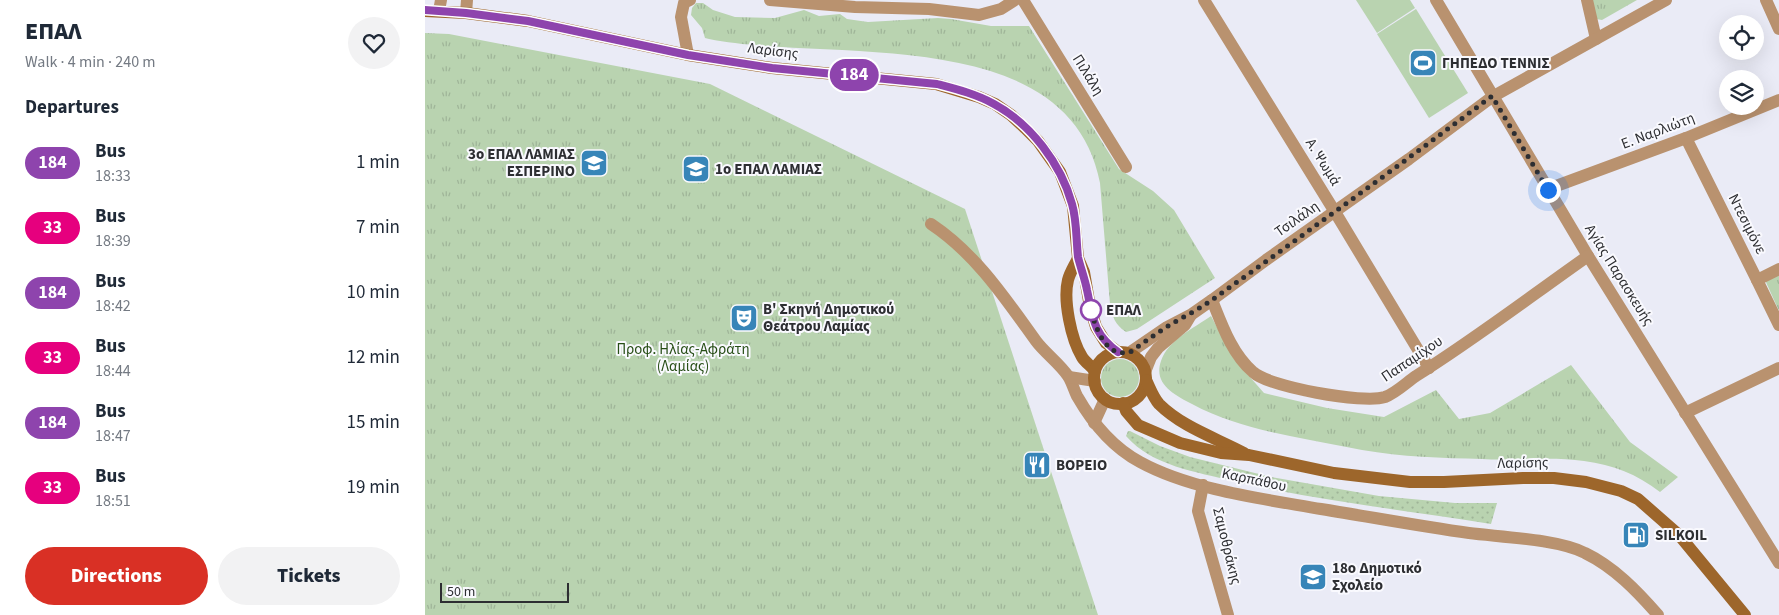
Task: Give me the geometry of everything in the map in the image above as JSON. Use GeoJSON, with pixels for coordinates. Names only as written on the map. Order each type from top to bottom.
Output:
{"type":"FeatureCollection","features":[{"type":"Feature","properties":{"kind":"main road","name":"Λαρίσης"},"geometry":{"type":"LineString","coordinates":[[425,10],[440,6],[466,13],[528,21],[688,55],[772,68],[937,84],[995,104],[1011,115],[1038,141],[1060,172],[1073,206],[1078,258],[1084,272],[1090,307],[1096,327],[1106,343],[1124,353]]}},
{"type":"Feature","properties":{"kind":"main road","name":"Λαρίσης"},"geometry":{"type":"LineString","coordinates":[[1078,258],[1068,279],[1067,298],[1069,315],[1073,336],[1082,358],[1095,376]]}},
{"type":"Feature","properties":{"kind":"main road"},"geometry":{"type":"LineString","coordinates":[[1124,353],[1140,361],[1146,376],[1144,388],[1139,396],[1131,401],[1113,403],[1105,399],[1098,391],[1095,376],[1104,358],[1124,353]]}},
{"type":"Feature","properties":{"kind":"main road","name":"Λαρίσης"},"geometry":{"type":"LineString","coordinates":[[1146,376],[1151,392],[1158,403],[1178,419],[1249,456]]}},
{"type":"Feature","properties":{"kind":"main road","name":"Λαρίσης"},"geometry":{"type":"LineString","coordinates":[[1123,403],[1126,411],[1138,425],[1179,443],[1221,453],[1249,456],[1334,473],[1385,480],[1444,482],[1543,478],[1574,480],[1621,491],[1638,499],[1679,535],[1745,615]]}},
{"type":"Feature","properties":{"kind":"street"},"geometry":{"type":"LineString","coordinates":[[466,13],[467,0]]}},
{"type":"Feature","properties":{"kind":"street"},"geometry":{"type":"LineString","coordinates":[[688,55],[681,16],[684,3],[690,0]]}},
{"type":"Feature","properties":{"kind":"street"},"geometry":{"type":"LineString","coordinates":[[770,0],[834,2],[929,9],[979,15],[1001,9],[1015,0]]}},
{"type":"Feature","properties":{"kind":"street","name":"Πιλάλη"},"geometry":{"type":"LineString","coordinates":[[1023,0],[1126,167]]}},
{"type":"Feature","properties":{"kind":"street","name":"Α. Ψωμά"},"geometry":{"type":"LineString","coordinates":[[1204,0],[1429,368]]}},
{"type":"Feature","properties":{"kind":"street","name":"Αγίας Παρασκευής"},"geometry":{"type":"LineString","coordinates":[[1436,0],[1587,256],[1779,563]]}},
{"type":"Feature","properties":{"kind":"street"},"geometry":{"type":"LineString","coordinates":[[1587,0],[1596,39]]}},
{"type":"Feature","properties":{"kind":"street","name":"Τσιλάλη"},"geometry":{"type":"LineString","coordinates":[[1192,314],[1409,159],[1492,96],[1665,0]]}},
{"type":"Feature","properties":{"kind":"street"},"geometry":{"type":"LineString","coordinates":[[1767,0],[1779,29]]}},
{"type":"Feature","properties":{"kind":"street","name":"Ε. Ναρλιώτη"},"geometry":{"type":"LineString","coordinates":[[1548,190],[1686,138],[1779,100]]}},
{"type":"Feature","properties":{"kind":"street","name":"Ντεσιμόνε"},"geometry":{"type":"LineString","coordinates":[[1686,138],[1779,325]]}},
{"type":"Feature","properties":{"kind":"street","name":"Καρπάθου"},"geometry":{"type":"LineString","coordinates":[[931,224],[947,235],[981,267],[1012,305],[1037,343],[1069,377],[1077,396],[1094,423],[1106,437],[1133,458],[1167,474],[1203,485],[1278,502],[1402,523],[1573,548],[1598,560],[1619,575],[1637,591],[1658,615]]}},
{"type":"Feature","properties":{"kind":"street","name":"Παπαμίχου"},"geometry":{"type":"LineString","coordinates":[[1212,300],[1224,329],[1245,365],[1258,377],[1271,383],[1329,395],[1372,399],[1386,397],[1587,256]]}},
{"type":"Feature","properties":{"kind":"street"},"geometry":{"type":"LineString","coordinates":[[1757,280],[1779,269]]}},
{"type":"Feature","properties":{"kind":"street"},"geometry":{"type":"LineString","coordinates":[[1124,353],[1192,314]]}},
{"type":"Feature","properties":{"kind":"street"},"geometry":{"type":"LineString","coordinates":[[1146,376],[1151,357],[1157,348],[1185,325],[1192,314]]}},
{"type":"Feature","properties":{"kind":"street"},"geometry":{"type":"LineString","coordinates":[[1685,413],[1779,368]]}},
{"type":"Feature","properties":{"kind":"street"},"geometry":{"type":"LineString","coordinates":[[1069,377],[1095,376]]}},
{"type":"Feature","properties":{"kind":"street"},"geometry":{"type":"LineString","coordinates":[[1094,423],[1105,399]]}},
{"type":"Feature","properties":{"kind":"street","name":"Σαμοθράκης"},"geometry":{"type":"LineString","coordinates":[[1203,485],[1198,511],[1228,615]]}},
{"type":"Feature","properties":{"kind":"green space"},"geometry":{"type":"Polygon","coordinates":[[[1356,0],[1410,0],[1415,8],[1377,33],[1356,0]]]}},
{"type":"Feature","properties":{"kind":"green space"},"geometry":{"type":"Polygon","coordinates":[[[1592,0],[1637,0],[1602,20],[1596,19],[1592,0]]]}},
{"type":"Feature","properties":{"kind":"green space"},"geometry":{"type":"Polygon","coordinates":[[[696,3],[703,3],[713,10],[735,17],[775,18],[804,10],[819,16],[840,14],[847,19],[868,22],[938,18],[991,26],[1029,26],[1119,169],[1153,191],[1174,210],[1215,278],[1137,329],[1126,332],[1115,320],[1110,304],[1100,183],[1079,131],[1042,95],[994,72],[937,59],[876,52],[758,45],[705,38],[702,28],[691,15],[692,8],[696,3]]]}},
{"type":"Feature","properties":{"kind":"green space","name":"ΓΗΠΕΔΟ ΤΕΝΝΙΣ"},"geometry":{"type":"Polygon","coordinates":[[[1416,9],[1468,93],[1429,118],[1377,34],[1416,9]]]}},
{"type":"Feature","properties":{"kind":"green space","name":"Προφ. Ηλίας-Αφράτη (Λαμίας)"},"geometry":{"type":"Polygon","coordinates":[[[425,33],[449,34],[710,84],[965,209],[1098,615],[425,615],[425,33]]]}},
{"type":"Feature","properties":{"kind":"green space"},"geometry":{"type":"Polygon","coordinates":[[[1779,274],[1779,311],[1765,280],[1779,274]]]}},
{"type":"Feature","properties":{"kind":"green space"},"geometry":{"type":"Polygon","coordinates":[[[1211,316],[1234,359],[1264,393],[1327,408],[1384,417],[1436,390],[1459,419],[1490,413],[1571,365],[1630,442],[1678,477],[1660,492],[1633,475],[1595,463],[1559,459],[1437,458],[1392,454],[1295,437],[1220,417],[1172,393],[1163,382],[1159,369],[1164,354],[1169,347],[1182,335],[1211,316]]]}},
{"type":"Feature","properties":{"kind":"green space"},"geometry":{"type":"Polygon","coordinates":[[[1120,359],[1134,364],[1139,378],[1134,392],[1120,397],[1106,392],[1101,378],[1106,364],[1120,359]]]}},
{"type":"Feature","properties":{"kind":"green space"},"geometry":{"type":"Polygon","coordinates":[[[1128,431],[1190,457],[1271,477],[1379,496],[1455,503],[1497,503],[1491,524],[1329,500],[1265,488],[1190,471],[1162,461],[1137,446],[1126,436],[1128,431]]]}},
{"type":"Feature","properties":{"kind":"bus line","name":"184"},"geometry":{"type":"LineString","coordinates":[[425,10],[528,21],[688,55],[772,68],[937,84],[995,104],[1011,115],[1038,141],[1060,172],[1073,206],[1078,242],[1078,258],[1084,272],[1090,307],[1096,327],[1106,343],[1118,352]]}},
{"type":"Feature","properties":{"kind":"place","name":"ΓΗΠΕΔΟ ΤΕΝΝΙΣ"},"geometry":{"type":"Point","coordinates":[1423,63]}},
{"type":"Feature","properties":{"kind":"place","name":"3ο ΕΠΑΛ ΛΑΜΙΑΣ ΕΣΠΕΡΙΝΟ"},"geometry":{"type":"Point","coordinates":[594,163]}},
{"type":"Feature","properties":{"kind":"place","name":"1ο ΕΠΑΛ ΛΑΜΙΑΣ"},"geometry":{"type":"Point","coordinates":[696,169]}},
{"type":"Feature","properties":{"kind":"place","name":"ΕΠΑΛ"},"geometry":{"type":"Point","coordinates":[1091,310]}},
{"type":"Feature","properties":{"kind":"place","name":"Β' Σκηνή Δημοτικού Θεάτρου Λαμίας"},"geometry":{"type":"Point","coordinates":[744,318]}},
{"type":"Feature","properties":{"kind":"place","name":"ΒΟΡΕΙΟ"},"geometry":{"type":"Point","coordinates":[1037,465]}},
{"type":"Feature","properties":{"kind":"place","name":"SILKOIL"},"geometry":{"type":"Point","coordinates":[1636,535]}},
{"type":"Feature","properties":{"kind":"place","name":"18ο Δημοτικό Σχολείο"},"geometry":{"type":"Point","coordinates":[1313,577]}},
{"type":"Feature","properties":{"kind":"route"},"geometry":{"type":"LineString","coordinates":[[1091,310],[1090,307],[1096,327],[1106,343],[1118,352],[1129,353],[1212,300],[1409,159],[1492,96],[1548,190]]}}]}
